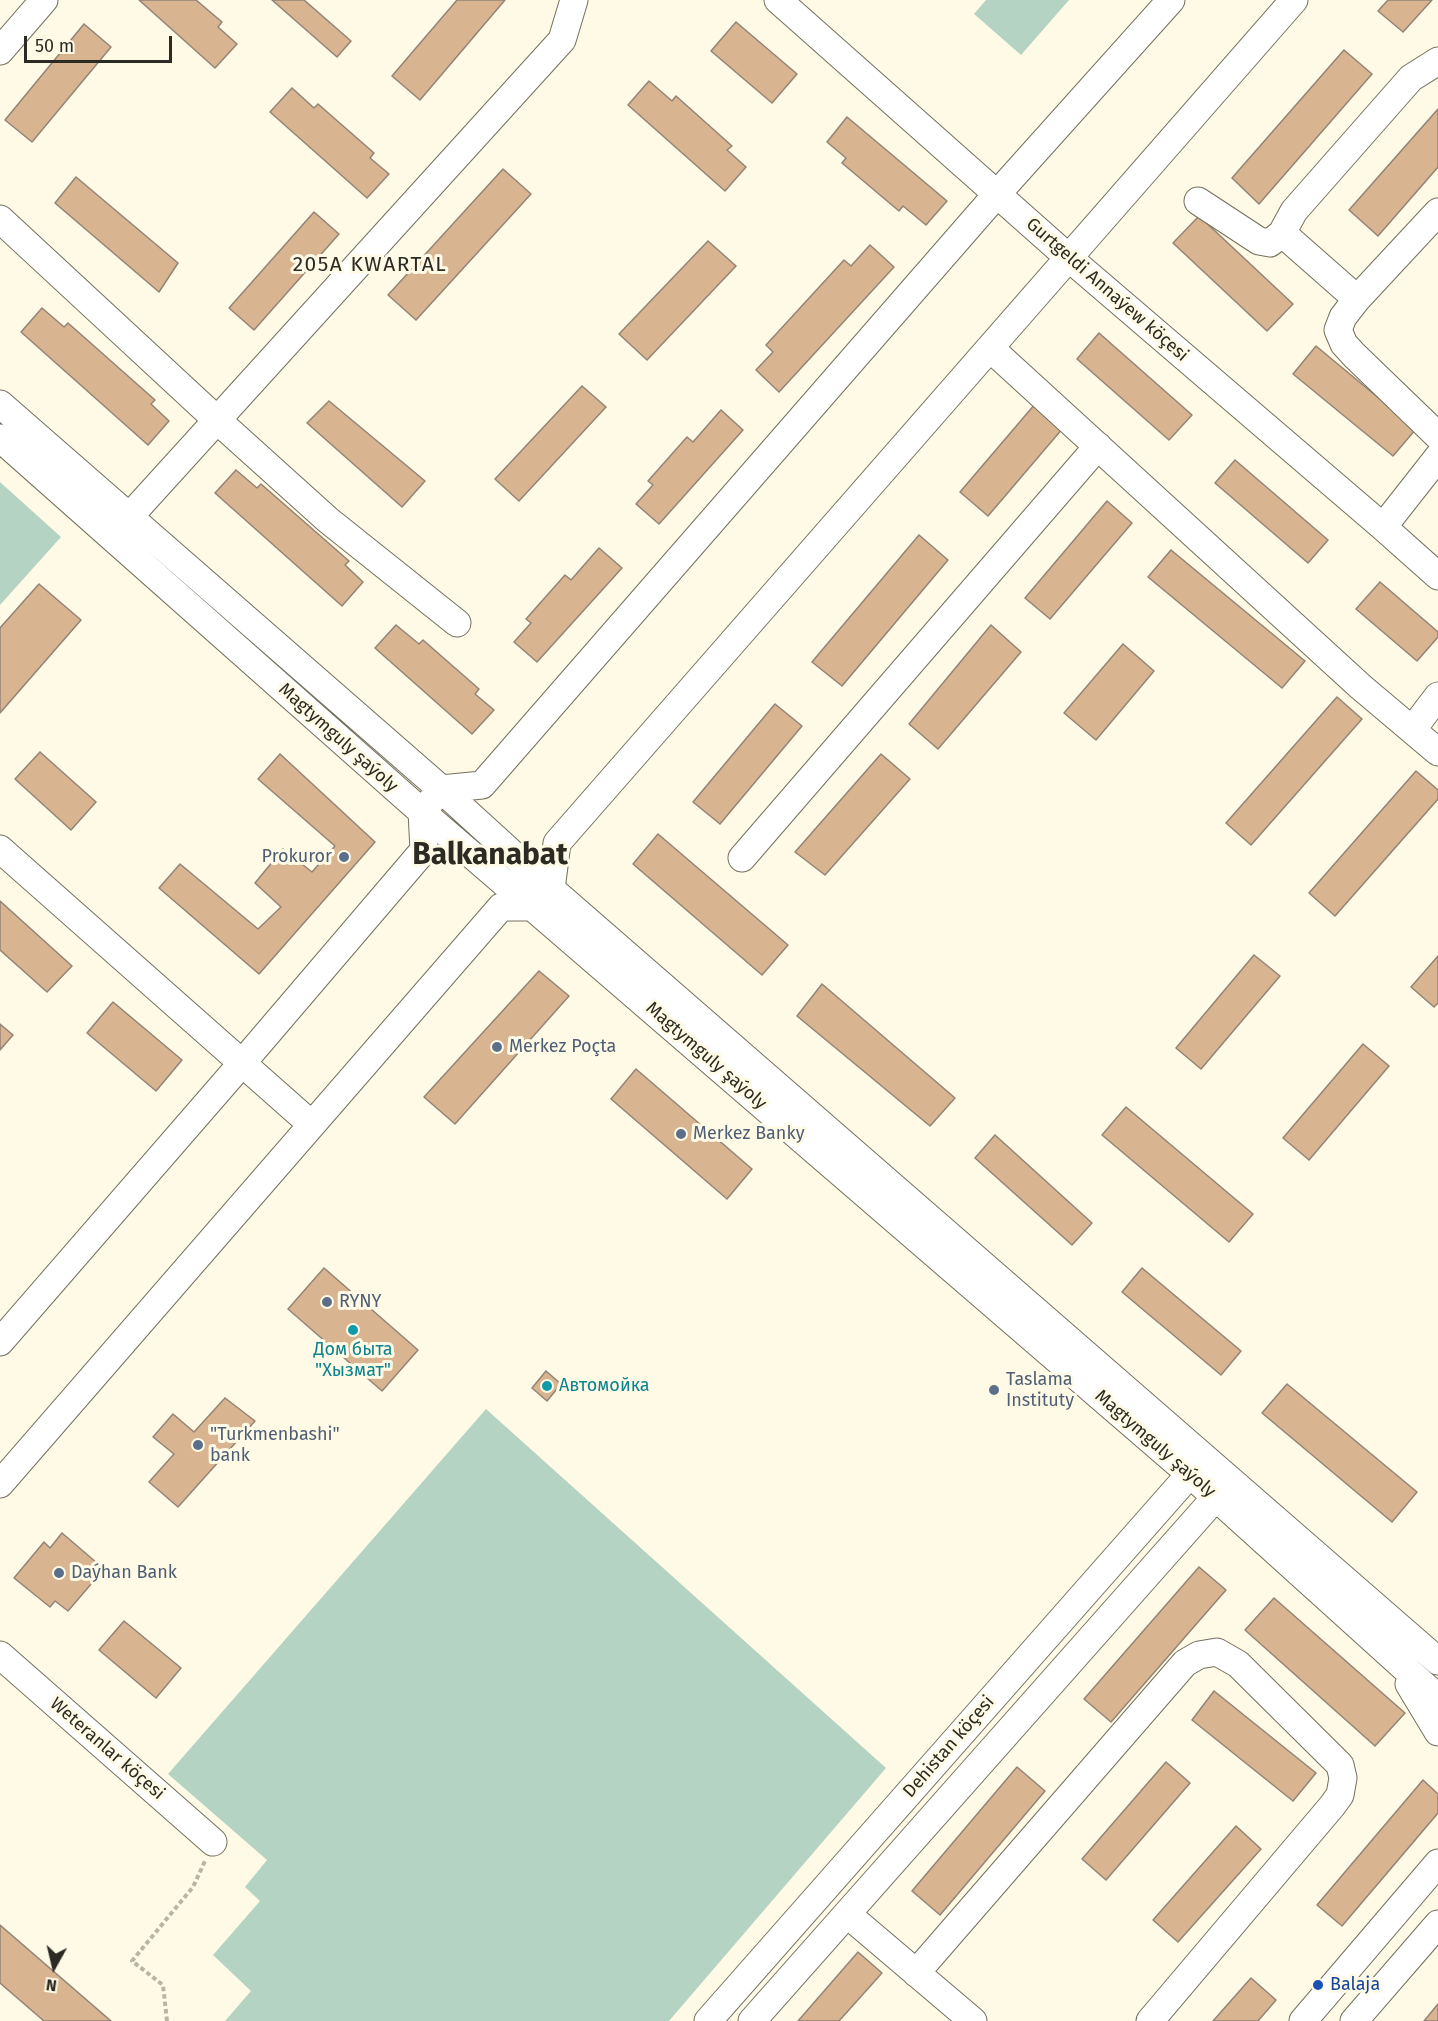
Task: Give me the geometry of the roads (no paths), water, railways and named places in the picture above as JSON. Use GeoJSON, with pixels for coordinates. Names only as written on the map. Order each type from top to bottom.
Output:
{"type":"FeatureCollection","features":[{"type":"Feature","properties":{"kind":"street"},"geometry":{"type":"LineString","coordinates":[[0,51],[44,0]]}},
{"type":"Feature","properties":{"kind":"street"},"geometry":{"type":"LineString","coordinates":[[129,517],[562,40],[574,0]]}},
{"type":"Feature","properties":{"kind":"street","name":"Gurtgeldi Annaýew köçesi"},"geometry":{"type":"LineString","coordinates":[[778,0],[1069,258],[1438,576]]}},
{"type":"Feature","properties":{"kind":"street"},"geometry":{"type":"LineString","coordinates":[[0,1341],[424,850],[422,812],[441,789],[482,785],[997,194],[1171,0]]}},
{"type":"Feature","properties":{"kind":"street"},"geometry":{"type":"LineString","coordinates":[[0,1484],[501,908],[543,898],[557,843],[1294,0]]}},
{"type":"Feature","properties":{"kind":"street"},"geometry":{"type":"LineString","coordinates":[[1198,201],[1259,242],[1270,243],[1282,233],[1294,211],[1411,78],[1438,61]]}},
{"type":"Feature","properties":{"kind":"street"},"geometry":{"type":"LineString","coordinates":[[1438,212],[1357,299],[1343,318],[1338,330],[1344,344],[1438,436]]}},
{"type":"Feature","properties":{"kind":"street"},"geometry":{"type":"LineString","coordinates":[[0,219],[328,520],[457,623]]}},
{"type":"Feature","properties":{"kind":"street"},"geometry":{"type":"LineString","coordinates":[[1282,233],[1357,299]]}},
{"type":"Feature","properties":{"kind":"street"},"geometry":{"type":"LineString","coordinates":[[990,348],[1361,687],[1438,752]]}},
{"type":"Feature","properties":{"kind":"street","name":"Magtymguly şaýoly"},"geometry":{"type":"LineString","coordinates":[[0,404],[441,789],[543,898],[1216,1497],[1438,1698]]}},
{"type":"Feature","properties":{"kind":"street","name":"Magtymguly şaýoly"},"geometry":{"type":"LineString","coordinates":[[0,438],[422,812],[543,898],[1438,1661]]}},
{"type":"Feature","properties":{"kind":"street"},"geometry":{"type":"LineString","coordinates":[[742,858],[1098,446]]}},
{"type":"Feature","properties":{"kind":"street"},"geometry":{"type":"LineString","coordinates":[[1383,527],[1438,457]]}},
{"type":"Feature","properties":{"kind":"street"},"geometry":{"type":"LineString","coordinates":[[1412,730],[1438,696]]}},
{"type":"Feature","properties":{"kind":"street"},"geometry":{"type":"LineString","coordinates":[[0,849],[311,1124]]}},
{"type":"Feature","properties":{"kind":"street","name":"Dehistan köçesi"},"geometry":{"type":"LineString","coordinates":[[708,2021],[1190,1474]]}},
{"type":"Feature","properties":{"kind":"street","name":"Dehistan köçesi"},"geometry":{"type":"LineString","coordinates":[[752,2021],[1216,1497]]}},
{"type":"Feature","properties":{"kind":"street"},"geometry":{"type":"LineString","coordinates":[[1374,1641],[1400,1669],[1438,1732]]}},
{"type":"Feature","properties":{"kind":"street"},"geometry":{"type":"LineString","coordinates":[[916,1973],[1185,1663],[1199,1655],[1217,1652],[1238,1664],[1340,1765],[1343,1778],[1340,1795],[1150,2021]]}},
{"type":"Feature","properties":{"kind":"street","name":"Weteranlar köçesi"},"geometry":{"type":"LineString","coordinates":[[0,1655],[213,1842]]}},
{"type":"Feature","properties":{"kind":"street"},"geometry":{"type":"LineString","coordinates":[[1303,2021],[1438,1863]]}},
{"type":"Feature","properties":{"kind":"street"},"geometry":{"type":"LineString","coordinates":[[847,1914],[974,2021]]}},
{"type":"Feature","properties":{"kind":"street"},"geometry":{"type":"LineString","coordinates":[[1354,2021],[1438,1924]]}},
{"type":"Feature","properties":{"kind":"street"},"geometry":{"type":"LineString","coordinates":[[1400,1968],[1438,1934]]}},
{"type":"Feature","properties":{"kind":"place","name":"Prokuror"},"geometry":{"type":"Point","coordinates":[344,857]}},
{"type":"Feature","properties":{"kind":"place","name":"Merkez Poçta"},"geometry":{"type":"Point","coordinates":[497,1047]}},
{"type":"Feature","properties":{"kind":"place","name":"Merkez Banky"},"geometry":{"type":"Point","coordinates":[681,1134]}},
{"type":"Feature","properties":{"kind":"place","name":"RYNY"},"geometry":{"type":"Point","coordinates":[327,1302]}},
{"type":"Feature","properties":{"kind":"place","name":"Дом быта \"Хызмат\""},"geometry":{"type":"Point","coordinates":[353,1330]}},
{"type":"Feature","properties":{"kind":"place","name":"Автомойка"},"geometry":{"type":"Point","coordinates":[547,1386]}},
{"type":"Feature","properties":{"kind":"place","name":"Taslama Instituty"},"geometry":{"type":"Point","coordinates":[994,1390]}},
{"type":"Feature","properties":{"kind":"place","name":"\"Turkmenbashi\" bank"},"geometry":{"type":"Point","coordinates":[198,1445]}},
{"type":"Feature","properties":{"kind":"place","name":"Daýhan Bank"},"geometry":{"type":"Point","coordinates":[59,1573]}},
{"type":"Feature","properties":{"kind":"place","name":"Balaja"},"geometry":{"type":"Point","coordinates":[1318,1985]}},
{"type":"Feature","properties":{"kind":"district","name":"205A KWARTAL"},"geometry":{"type":"Point","coordinates":[370,265]}},
{"type":"Feature","properties":{"kind":"district","name":"Balkanabat"},"geometry":{"type":"Point","coordinates":[490,856]}}]}
